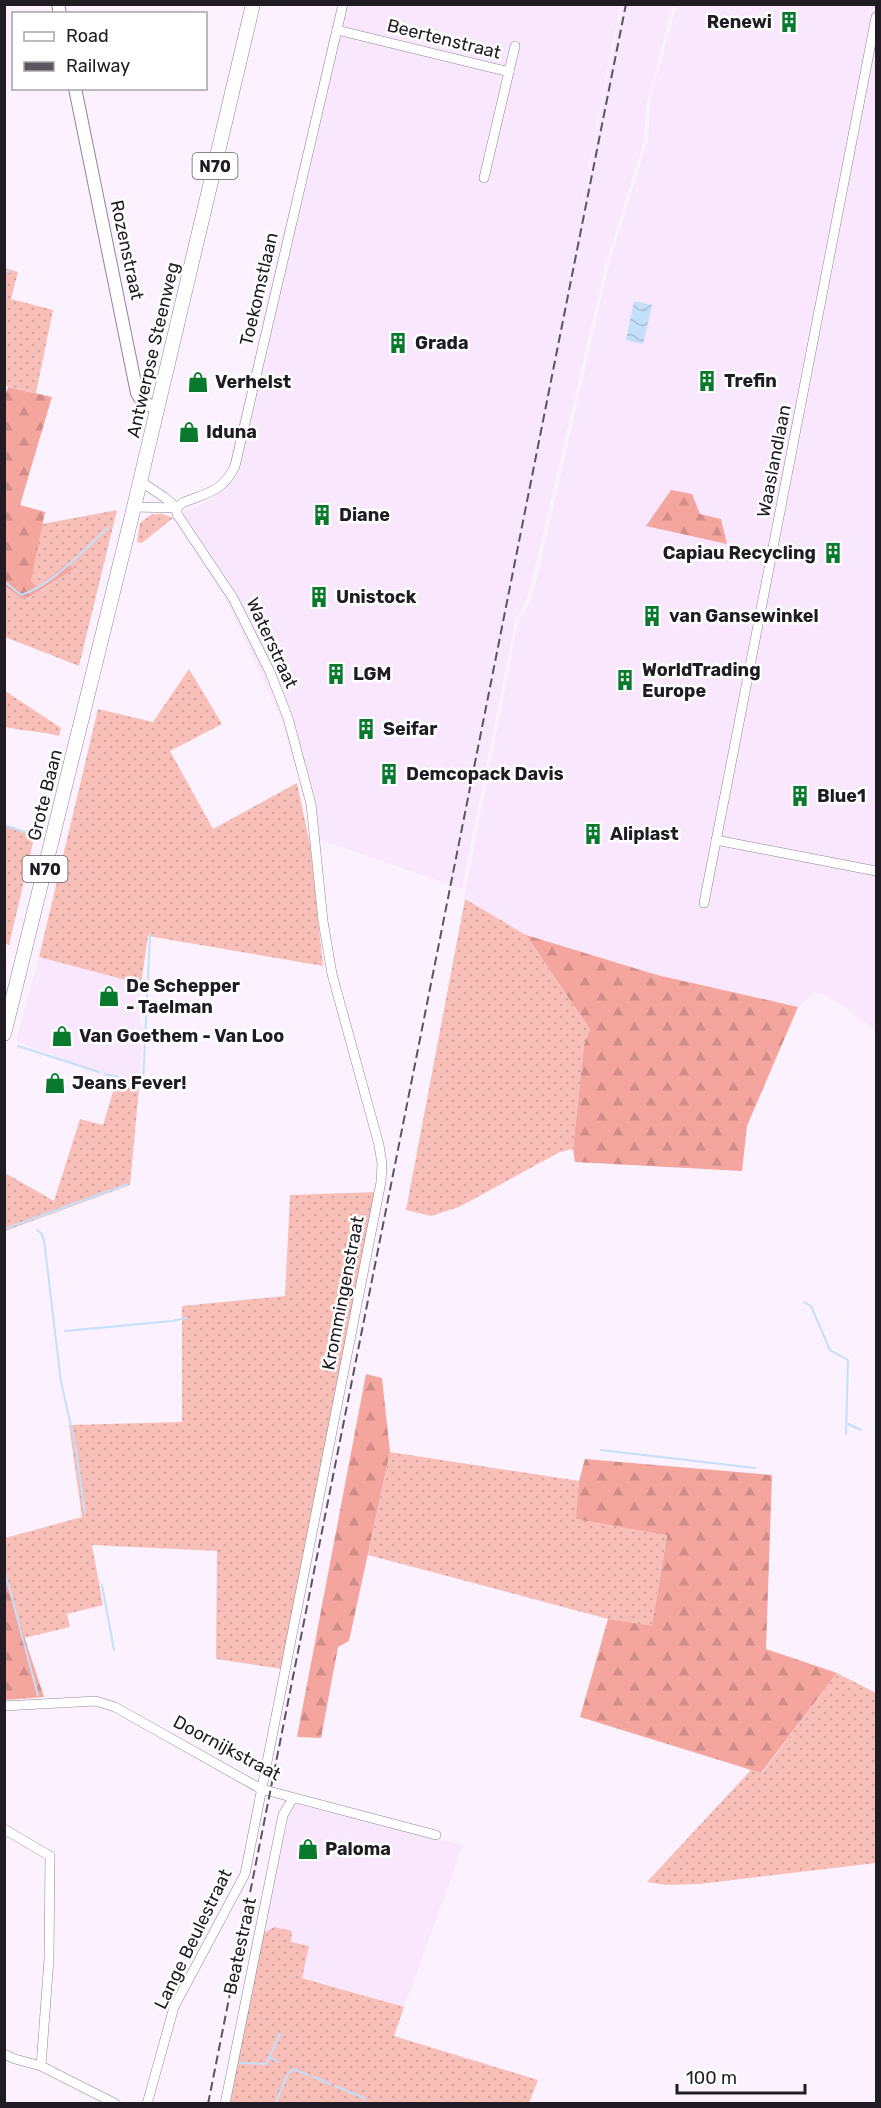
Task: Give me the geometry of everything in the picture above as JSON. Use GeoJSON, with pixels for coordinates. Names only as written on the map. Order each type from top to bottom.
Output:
{"type":"FeatureCollection","features":[{"type":"Feature","properties":{"kind":"main road","name":"Antwerpse Steenweg"},"geometry":{"type":"LineString","coordinates":[[86,704],[253,4]]}},
{"type":"Feature","properties":{"kind":"main road","name":"Grote Baan"},"geometry":{"type":"LineString","coordinates":[[4,1034],[86,704]]}},
{"type":"Feature","properties":{"kind":"street","name":"Toekomstlaan"},"geometry":{"type":"LineString","coordinates":[[134,507],[177,508],[182,503],[221,486],[235,466],[343,4]]}},
{"type":"Feature","properties":{"kind":"street","name":"Waaslandlaan"},"geometry":{"type":"LineString","coordinates":[[704,903],[876,17]]}},
{"type":"Feature","properties":{"kind":"street","name":"Beertenstraat"},"geometry":{"type":"LineString","coordinates":[[337,30],[509,72]]}},
{"type":"Feature","properties":{"kind":"street","name":"Beertenstraat"},"geometry":{"type":"LineString","coordinates":[[484,177],[515,46]]}},
{"type":"Feature","properties":{"kind":"street","name":"Rozenstraat"},"geometry":{"type":"LineString","coordinates":[[75,90],[137,393],[143,403],[158,408]]}},
{"type":"Feature","properties":{"kind":"street"},"geometry":{"type":"LineString","coordinates":[[140,482],[177,508]]}},
{"type":"Feature","properties":{"kind":"street","name":"Waterstraat"},"geometry":{"type":"LineString","coordinates":[[177,508],[177,514],[233,598],[270,672],[288,718],[311,804]]}},
{"type":"Feature","properties":{"kind":"street","name":"Krommingenstraat"},"geometry":{"type":"LineString","coordinates":[[261,1789],[381,1182],[382,1164],[379,1145],[326,948],[311,804]]}},
{"type":"Feature","properties":{"kind":"street"},"geometry":{"type":"LineString","coordinates":[[716,840],[876,871]]}},
{"type":"Feature","properties":{"kind":"street","name":"Doornijkstraat"},"geometry":{"type":"LineString","coordinates":[[4,1706],[96,1701],[115,1707],[261,1789],[436,1835]]}},
{"type":"Feature","properties":{"kind":"street","name":"Lange Beulestraat"},"geometry":{"type":"LineString","coordinates":[[147,2103],[174,2007],[245,1874],[261,1789]]}},
{"type":"Feature","properties":{"kind":"street","name":"Beatestraat"},"geometry":{"type":"LineString","coordinates":[[225,2103],[283,1815],[293,1798]]}},
{"type":"Feature","properties":{"kind":"street"},"geometry":{"type":"LineString","coordinates":[[4,1828],[50,1856],[49,1959],[42,2066]]}},
{"type":"Feature","properties":{"kind":"street"},"geometry":{"type":"LineString","coordinates":[[4,2054],[42,2066],[116,2103]]}},
{"type":"Feature","properties":{"kind":"shaded area"},"geometry":{"type":"Polygon","coordinates":[[[337,5],[620,5],[572,251],[622,5],[673,5],[646,106],[644,141],[605,267],[539,552],[526,602],[516,618],[462,889],[313,837],[301,785],[281,719],[226,600],[172,518],[213,498],[226,477],[337,5]]]}},
{"type":"Feature","properties":{"kind":"shaded area"},"geometry":{"type":"Polygon","coordinates":[[[677,5],[876,5],[876,1031],[835,1000],[816,992],[798,1007],[657,975],[526,935],[464,898],[517,627],[533,595],[609,264],[648,139],[651,96],[677,5]]]}},
{"type":"Feature","properties":{"kind":"shaded area"},"geometry":{"type":"Polygon","coordinates":[[[5,268],[18,272],[11,299],[53,310],[36,393],[5,386],[5,268]]]}},
{"type":"Feature","properties":{"kind":"shaded area"},"geometry":{"type":"Polygon","coordinates":[[[117,510],[79,666],[5,637],[4,587],[26,600],[74,569],[68,563],[38,587],[31,581],[42,524],[117,510]]]}},
{"type":"Feature","properties":{"kind":"shaded area"},"geometry":{"type":"Polygon","coordinates":[[[152,514],[163,514],[173,518],[142,543],[137,542],[140,523],[152,514]]]}},
{"type":"Feature","properties":{"kind":"shaded area"},"geometry":{"type":"Polygon","coordinates":[[[189,669],[222,724],[170,751],[213,829],[297,783],[310,845],[323,966],[148,936],[141,984],[39,957],[98,709],[153,722],[189,669]]]}},
{"type":"Feature","properties":{"kind":"shaded area"},"geometry":{"type":"Polygon","coordinates":[[[5,691],[61,728],[59,736],[5,727],[5,691]]]}},
{"type":"Feature","properties":{"kind":"shaded area"},"geometry":{"type":"Polygon","coordinates":[[[5,825],[35,834],[9,945],[4,943],[5,825]]]}},
{"type":"Feature","properties":{"kind":"shaded area"},"geometry":{"type":"Polygon","coordinates":[[[465,899],[526,935],[590,1029],[584,1045],[573,1149],[560,1152],[459,1207],[431,1216],[406,1210],[465,899]]]}},
{"type":"Feature","properties":{"kind":"shaded area"},"geometry":{"type":"Polygon","coordinates":[[[39,957],[141,984],[140,1026],[144,1027],[139,1089],[16,1041],[39,957]]]}},
{"type":"Feature","properties":{"kind":"shaded area"},"geometry":{"type":"Polygon","coordinates":[[[116,1082],[139,1089],[130,1185],[5,1231],[5,1173],[54,1201],[80,1119],[103,1125],[116,1082]]]}},
{"type":"Feature","properties":{"kind":"shaded area"},"geometry":{"type":"Polygon","coordinates":[[[375,1192],[282,1669],[216,1659],[217,1551],[92,1545],[103,1605],[67,1614],[70,1627],[24,1638],[5,1583],[5,1538],[82,1517],[69,1425],[182,1422],[182,1306],[285,1296],[290,1195],[375,1192]]]}},
{"type":"Feature","properties":{"kind":"shaded area"},"geometry":{"type":"Polygon","coordinates":[[[390,1452],[579,1481],[577,1519],[667,1534],[652,1627],[608,1619],[368,1555],[390,1452]]]}},
{"type":"Feature","properties":{"kind":"shaded area"},"geometry":{"type":"Polygon","coordinates":[[[837,1673],[876,1693],[876,1863],[700,1884],[666,1885],[647,1882],[751,1770],[762,1773],[837,1673]]]}},
{"type":"Feature","properties":{"kind":"shaded area"},"geometry":{"type":"Polygon","coordinates":[[[291,1803],[463,1845],[404,2007],[302,1977],[290,1942],[292,1931],[275,1927],[262,1934],[291,1803]]]}},
{"type":"Feature","properties":{"kind":"shaded area"},"geometry":{"type":"Polygon","coordinates":[[[274,1927],[292,1931],[291,1942],[309,1946],[302,1978],[404,2007],[394,2036],[538,2080],[529,2103],[228,2104],[262,1934],[274,1927]]]}},
{"type":"Feature","properties":{"kind":"green space"},"geometry":{"type":"Polygon","coordinates":[[[8,387],[52,397],[20,505],[45,512],[31,581],[38,587],[68,563],[74,569],[25,600],[5,587],[4,398],[8,387]]]}},
{"type":"Feature","properties":{"kind":"green space"},"geometry":{"type":"Polygon","coordinates":[[[671,490],[692,494],[700,514],[721,519],[727,544],[646,526],[671,490]]]}},
{"type":"Feature","properties":{"kind":"green space"},"geometry":{"type":"Polygon","coordinates":[[[526,935],[657,975],[798,1007],[747,1126],[742,1171],[575,1162],[573,1149],[584,1045],[590,1029],[526,935]]]}},
{"type":"Feature","properties":{"kind":"green space"},"geometry":{"type":"Polygon","coordinates":[[[366,1374],[382,1378],[390,1452],[349,1641],[338,1647],[321,1738],[297,1737],[366,1374]]]}},
{"type":"Feature","properties":{"kind":"green space"},"geometry":{"type":"Polygon","coordinates":[[[585,1459],[772,1475],[766,1649],[837,1673],[761,1773],[580,1717],[608,1619],[652,1626],[667,1535],[576,1519],[579,1481],[585,1459]]]}},
{"type":"Feature","properties":{"kind":"green space"},"geometry":{"type":"Polygon","coordinates":[[[6,1582],[44,1697],[5,1700],[4,1583],[6,1582]]]}},
{"type":"Feature","properties":{"kind":"water"},"geometry":{"type":"Polygon","coordinates":[[[634,301],[652,305],[643,344],[626,340],[634,301]]]}},
{"type":"Feature","properties":{"kind":"waterway"},"geometry":{"type":"LineString","coordinates":[[4,271],[9,272]]}},
{"type":"Feature","properties":{"kind":"waterway"},"geometry":{"type":"LineString","coordinates":[[4,581],[21,595],[33,590],[67,566],[108,528]]}},
{"type":"Feature","properties":{"kind":"waterway"},"geometry":{"type":"LineString","coordinates":[[4,825],[33,835]]}},
{"type":"Feature","properties":{"kind":"waterway"},"geometry":{"type":"LineString","coordinates":[[121,1079],[143,1084],[150,934]]}},
{"type":"Feature","properties":{"kind":"waterway"},"geometry":{"type":"LineString","coordinates":[[18,1046],[99,1072]]}},
{"type":"Feature","properties":{"kind":"waterway"},"geometry":{"type":"LineString","coordinates":[[105,1074],[118,1077]]}},
{"type":"Feature","properties":{"kind":"waterway"},"geometry":{"type":"LineString","coordinates":[[4,1229],[128,1184]]}},
{"type":"Feature","properties":{"kind":"waterway"},"geometry":{"type":"LineString","coordinates":[[37,1230],[44,1240],[61,1382],[75,1443],[85,1513]]}},
{"type":"Feature","properties":{"kind":"waterway"},"geometry":{"type":"LineString","coordinates":[[804,1302],[811,1306],[830,1350],[848,1360],[846,1434]]}},
{"type":"Feature","properties":{"kind":"waterway"},"geometry":{"type":"LineString","coordinates":[[65,1331],[186,1318]]}},
{"type":"Feature","properties":{"kind":"waterway"},"geometry":{"type":"LineString","coordinates":[[848,1424],[861,1430]]}},
{"type":"Feature","properties":{"kind":"waterway"},"geometry":{"type":"LineString","coordinates":[[601,1450],[755,1468]]}},
{"type":"Feature","properties":{"kind":"waterway"},"geometry":{"type":"LineString","coordinates":[[4,1569],[38,1695]]}},
{"type":"Feature","properties":{"kind":"waterway"},"geometry":{"type":"LineString","coordinates":[[102,1585],[114,1650]]}},
{"type":"Feature","properties":{"kind":"waterway"},"geometry":{"type":"LineString","coordinates":[[240,2063],[266,2064],[280,2034]]}},
{"type":"Feature","properties":{"kind":"waterway"},"geometry":{"type":"LineString","coordinates":[[270,2057],[278,2062]]}},
{"type":"Feature","properties":{"kind":"waterway"},"geometry":{"type":"LineString","coordinates":[[275,2104],[288,2074],[293,2069],[308,2075]]}},
{"type":"Feature","properties":{"kind":"waterway"},"geometry":{"type":"LineString","coordinates":[[313,2077],[330,2084]]}},
{"type":"Feature","properties":{"kind":"waterway"},"geometry":{"type":"LineString","coordinates":[[335,2086],[364,2098],[365,2104]]}},
{"type":"Feature","properties":{"kind":"railway"},"geometry":{"type":"LineString","coordinates":[[208,2104],[626,4]]}},
{"type":"Feature","properties":{"kind":"place","name":"Renewi"},"geometry":{"type":"Point","coordinates":[789,22]}},
{"type":"Feature","properties":{"kind":"place","name":"Grada"},"geometry":{"type":"Point","coordinates":[398,343]}},
{"type":"Feature","properties":{"kind":"place","name":"Trefin"},"geometry":{"type":"Point","coordinates":[707,381]}},
{"type":"Feature","properties":{"kind":"place","name":"Verhelst"},"geometry":{"type":"Point","coordinates":[198,382]}},
{"type":"Feature","properties":{"kind":"place","name":"Iduna"},"geometry":{"type":"Point","coordinates":[189,432]}},
{"type":"Feature","properties":{"kind":"place","name":"Diane"},"geometry":{"type":"Point","coordinates":[322,515]}},
{"type":"Feature","properties":{"kind":"place","name":"Capiau Recycling"},"geometry":{"type":"Point","coordinates":[833,553]}},
{"type":"Feature","properties":{"kind":"place","name":"Unistock"},"geometry":{"type":"Point","coordinates":[319,597]}},
{"type":"Feature","properties":{"kind":"place","name":"van Gansewinkel"},"geometry":{"type":"Point","coordinates":[652,616]}},
{"type":"Feature","properties":{"kind":"place","name":"LGM"},"geometry":{"type":"Point","coordinates":[336,674]}},
{"type":"Feature","properties":{"kind":"place","name":"WorldTrading Europe"},"geometry":{"type":"Point","coordinates":[625,680]}},
{"type":"Feature","properties":{"kind":"place","name":"Seifar"},"geometry":{"type":"Point","coordinates":[366,729]}},
{"type":"Feature","properties":{"kind":"place","name":"Demcopack Davis"},"geometry":{"type":"Point","coordinates":[389,774]}},
{"type":"Feature","properties":{"kind":"place","name":"Blue1"},"geometry":{"type":"Point","coordinates":[800,796]}},
{"type":"Feature","properties":{"kind":"place","name":"Aliplast"},"geometry":{"type":"Point","coordinates":[593,834]}},
{"type":"Feature","properties":{"kind":"place","name":"De Schepper - Taelman"},"geometry":{"type":"Point","coordinates":[109,996]}},
{"type":"Feature","properties":{"kind":"place","name":"Van Goethem - Van Loo"},"geometry":{"type":"Point","coordinates":[62,1036]}},
{"type":"Feature","properties":{"kind":"place","name":"Jeans Fever!"},"geometry":{"type":"Point","coordinates":[55,1083]}},
{"type":"Feature","properties":{"kind":"place","name":"Paloma"},"geometry":{"type":"Point","coordinates":[308,1849]}}]}
